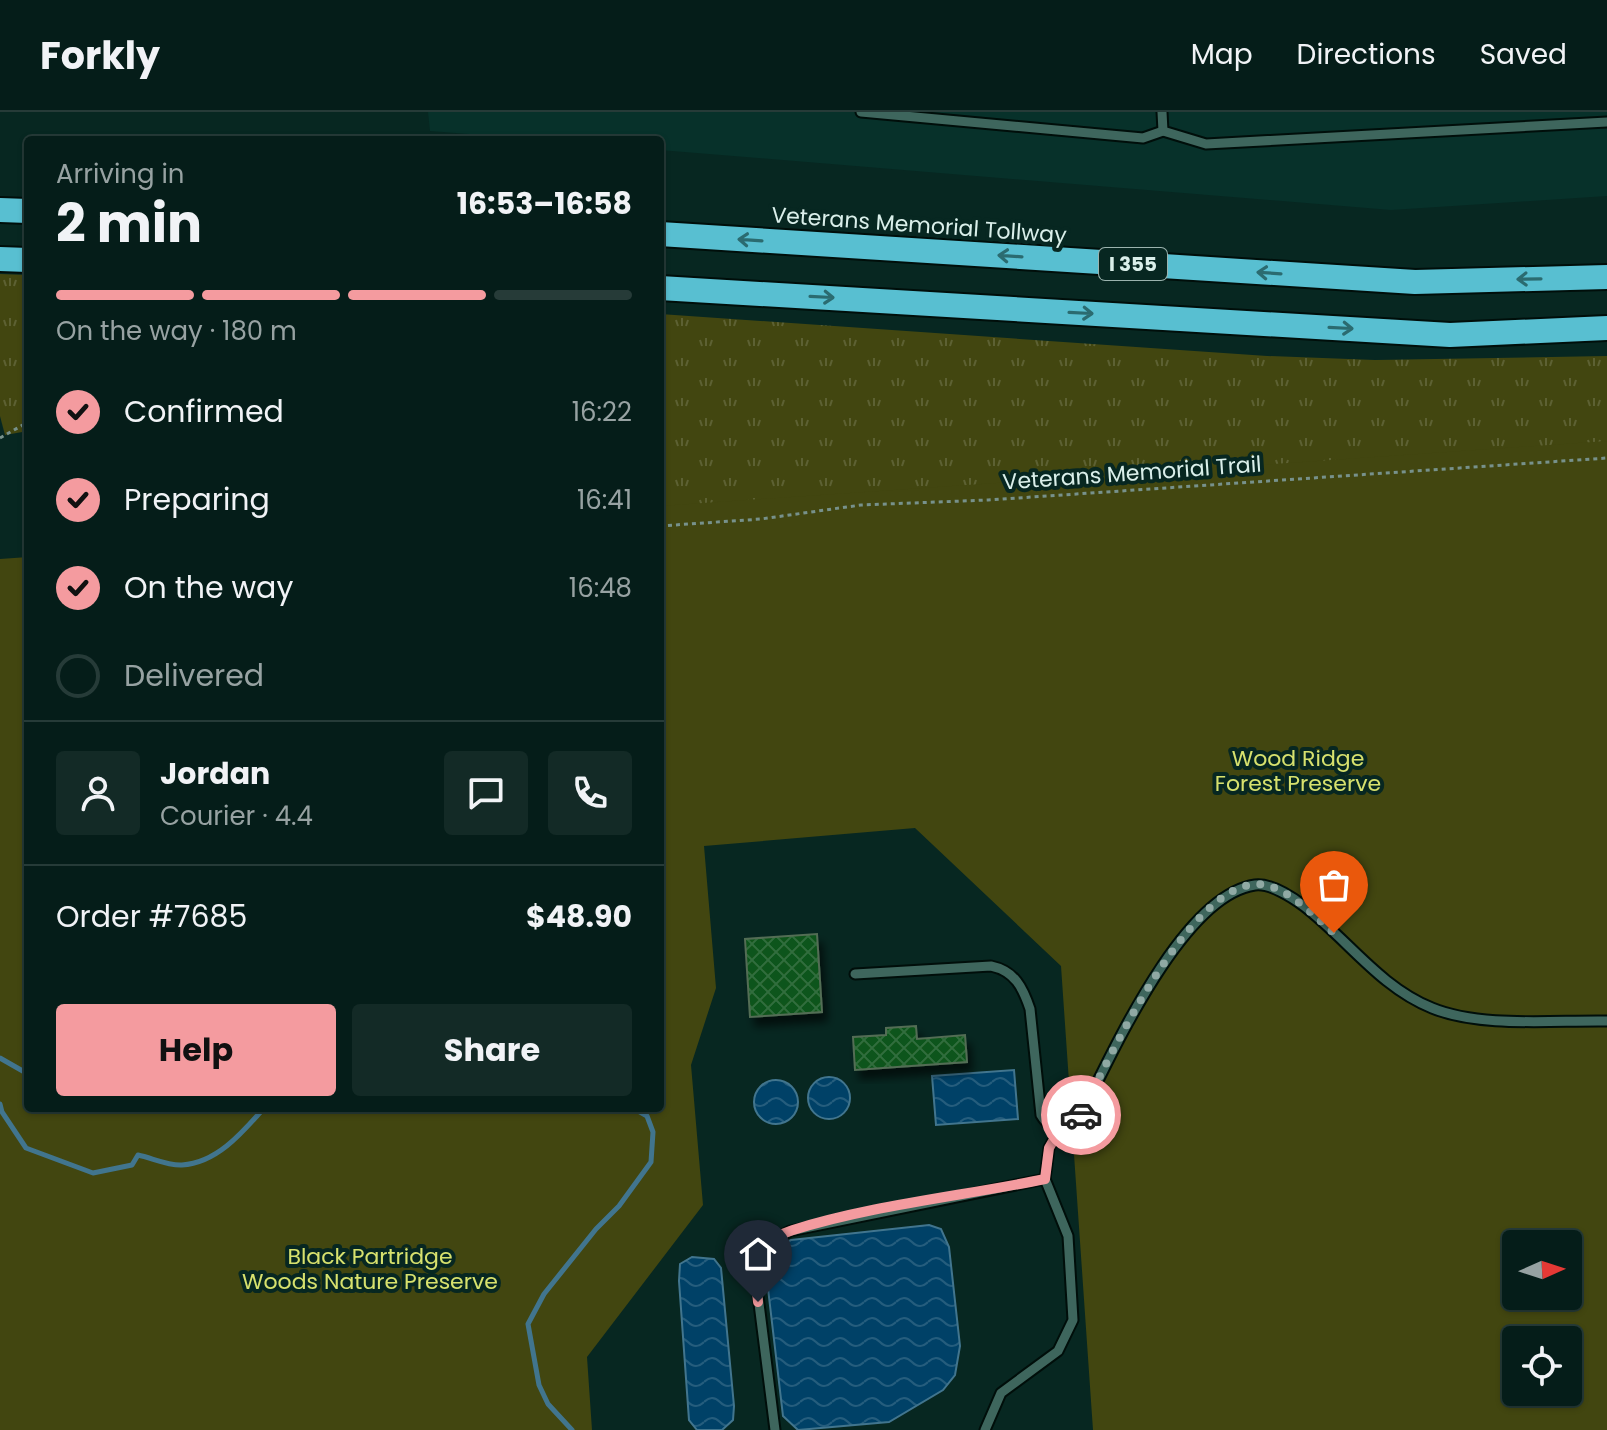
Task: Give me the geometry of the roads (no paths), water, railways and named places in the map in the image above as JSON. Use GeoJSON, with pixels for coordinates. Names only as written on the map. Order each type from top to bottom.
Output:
{"type":"FeatureCollection","features":[{"type":"Feature","properties":{"kind":"highway"},"geometry":{"type":"LineString","coordinates":[[0,210],[24,211]]}},
{"type":"Feature","properties":{"kind":"highway","name":"Veterans Memorial Tollway"},"geometry":{"type":"LineString","coordinates":[[664,234],[1415,282],[1607,277]]}},
{"type":"Feature","properties":{"kind":"highway"},"geometry":{"type":"LineString","coordinates":[[0,259],[24,260]]}},
{"type":"Feature","properties":{"kind":"highway"},"geometry":{"type":"LineString","coordinates":[[664,288],[1450,335],[1607,328]]}},
{"type":"Feature","properties":{"kind":"lane"},"geometry":{"type":"LineString","coordinates":[[861,112],[1143,138],[1163,131],[1178,139],[1206,144],[1607,122]]}},
{"type":"Feature","properties":{"kind":"lane"},"geometry":{"type":"LineString","coordinates":[[1162,112],[1163,131]]}},
{"type":"Feature","properties":{"kind":"lane"},"geometry":{"type":"LineString","coordinates":[[855,974],[991,966],[1005,969],[1025,992],[1030,1009],[1041,1115],[1050,1126],[1060,1129],[1073,1125],[1080,1117],[1143,998],[1185,935],[1214,902],[1234,891],[1258,884],[1303,905],[1400,993],[1433,1009],[1463,1018],[1607,1021]]}},
{"type":"Feature","properties":{"kind":"lane"},"geometry":{"type":"LineString","coordinates":[[985,1430],[1001,1393],[1058,1351],[1073,1320],[1068,1236],[1045,1179],[1049,1148],[1060,1129]]}},
{"type":"Feature","properties":{"kind":"lane"},"geometry":{"type":"LineString","coordinates":[[775,1430],[755,1272],[757,1254],[769,1242],[790,1231],[852,1216],[1045,1179]]}},
{"type":"Feature","properties":{"kind":"water"},"geometry":{"type":"Polygon","coordinates":[[[1014,1070],[1018,1119],[936,1125],[932,1076],[1014,1070]]]}},
{"type":"Feature","properties":{"kind":"water"},"geometry":{"type":"Polygon","coordinates":[[[829,1077],[844,1083],[850,1098],[844,1113],[829,1119],[814,1113],[808,1098],[814,1083],[829,1077]]]}},
{"type":"Feature","properties":{"kind":"water"},"geometry":{"type":"Polygon","coordinates":[[[776,1080],[792,1086],[798,1102],[792,1118],[776,1124],[760,1118],[754,1102],[760,1086],[776,1080]]]}},
{"type":"Feature","properties":{"kind":"water"},"geometry":{"type":"Polygon","coordinates":[[[929,1225],[941,1229],[949,1247],[960,1346],[955,1375],[943,1390],[889,1422],[798,1430],[783,1416],[765,1263],[768,1252],[791,1240],[929,1225]]]}},
{"type":"Feature","properties":{"kind":"water"},"geometry":{"type":"Polygon","coordinates":[[[692,1257],[714,1259],[721,1268],[734,1406],[733,1420],[722,1430],[697,1430],[689,1420],[679,1281],[680,1264],[692,1257]]]}},
{"type":"Feature","properties":{"kind":"waterway"},"geometry":{"type":"LineString","coordinates":[[0,1058],[24,1072]]}},
{"type":"Feature","properties":{"kind":"waterway"},"geometry":{"type":"LineString","coordinates":[[0,1104],[26,1148],[93,1173],[132,1165],[138,1155],[177,1165],[207,1159],[228,1145],[260,1112]]}},
{"type":"Feature","properties":{"kind":"waterway"},"geometry":{"type":"LineString","coordinates":[[572,1430],[548,1404],[539,1385],[528,1324],[544,1294],[596,1229],[619,1206],[651,1162],[653,1132],[647,1116],[640,1112]]}},
{"type":"Feature","properties":{"kind":"park label","name":"Wood Ridge Forest Preserve"},"geometry":{"type":"Point","coordinates":[1298,770]}},
{"type":"Feature","properties":{"kind":"park label","name":"Black Partridge Woods Nature Preserve"},"geometry":{"type":"Point","coordinates":[370,1268]}}]}
